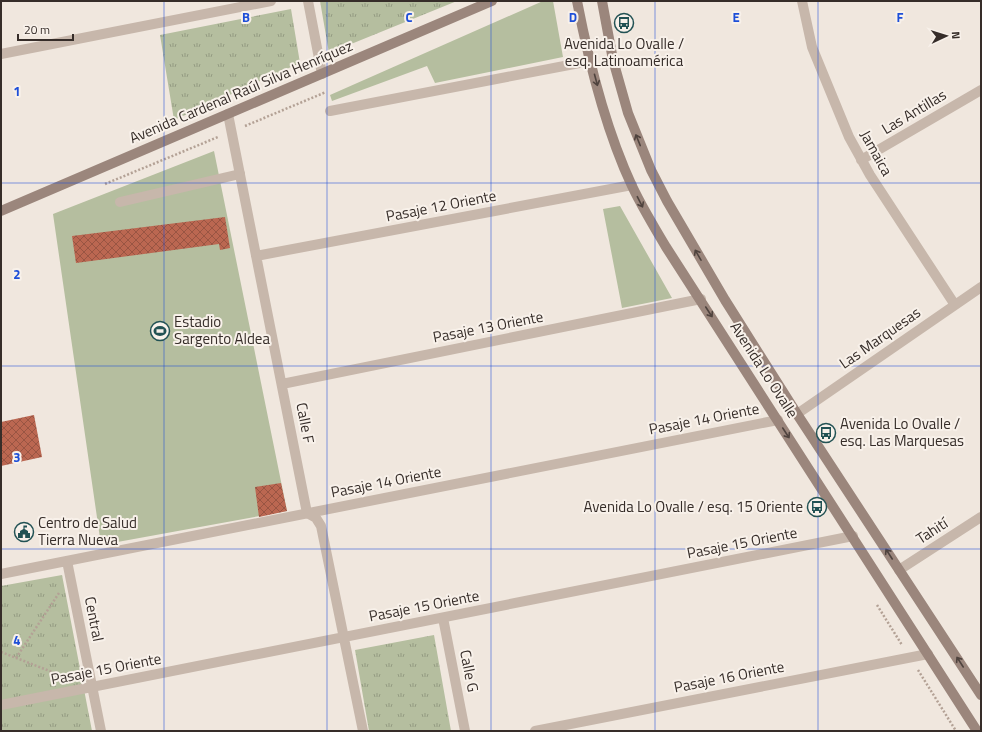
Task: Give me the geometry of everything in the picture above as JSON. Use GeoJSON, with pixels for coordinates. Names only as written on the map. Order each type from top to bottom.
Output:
{"type":"FeatureCollection","features":[{"type":"Feature","properties":{"kind":"main road","name":"Avenida Cardenal Raúl Silva Henríquez"},"geometry":{"type":"LineString","coordinates":[[1,211],[492,1]]}},
{"type":"Feature","properties":{"kind":"main road","name":"Avenida Lo Ovalle"},"geometry":{"type":"LineString","coordinates":[[577,1],[590,61],[609,128],[632,185],[648,217],[977,731]]}},
{"type":"Feature","properties":{"kind":"main road","name":"Avenida Lo Ovalle"},"geometry":{"type":"LineString","coordinates":[[602,1],[613,60],[620,87],[637,139],[667,201],[725,300],[796,414],[981,695]]}},
{"type":"Feature","properties":{"kind":"street"},"geometry":{"type":"LineString","coordinates":[[1,54],[271,1]]}},
{"type":"Feature","properties":{"kind":"street"},"geometry":{"type":"LineString","coordinates":[[308,1],[322,74]]}},
{"type":"Feature","properties":{"kind":"street","name":"Jamaica"},"geometry":{"type":"LineString","coordinates":[[802,1],[812,47],[849,136],[870,175],[955,305]]}},
{"type":"Feature","properties":{"kind":"street"},"geometry":{"type":"LineString","coordinates":[[330,111],[590,61]]}},
{"type":"Feature","properties":{"kind":"street","name":"Las Antillas"},"geometry":{"type":"LineString","coordinates":[[862,160],[981,90]]}},
{"type":"Feature","properties":{"kind":"street","name":"Calle F"},"geometry":{"type":"LineString","coordinates":[[228,114],[307,513]]}},
{"type":"Feature","properties":{"kind":"street"},"geometry":{"type":"LineString","coordinates":[[120,202],[240,174]]}},
{"type":"Feature","properties":{"kind":"street","name":"Pasaje 12 Oriente"},"geometry":{"type":"LineString","coordinates":[[256,256],[632,185]]}},
{"type":"Feature","properties":{"kind":"street","name":"Las Marquesas"},"geometry":{"type":"LineString","coordinates":[[796,414],[981,287]]}},
{"type":"Feature","properties":{"kind":"street","name":"Pasaje 13 Oriente"},"geometry":{"type":"LineString","coordinates":[[282,384],[701,299]]}},
{"type":"Feature","properties":{"kind":"street","name":"Pasaje 14 Oriente"},"geometry":{"type":"LineString","coordinates":[[1,574],[778,420]]}},
{"type":"Feature","properties":{"kind":"street"},"geometry":{"type":"LineString","coordinates":[[307,513],[316,518],[321,526],[363,731]]}},
{"type":"Feature","properties":{"kind":"street","name":"Tahití"},"geometry":{"type":"LineString","coordinates":[[899,570],[981,517]]}},
{"type":"Feature","properties":{"kind":"street","name":"Pasaje 15 Oriente"},"geometry":{"type":"LineString","coordinates":[[1,705],[853,536]]}},
{"type":"Feature","properties":{"kind":"street","name":"Central"},"geometry":{"type":"LineString","coordinates":[[67,561],[101,731]]}},
{"type":"Feature","properties":{"kind":"street","name":"Calle G"},"geometry":{"type":"LineString","coordinates":[[443,618],[465,731]]}},
{"type":"Feature","properties":{"kind":"street","name":"Pasaje 16 Oriente"},"geometry":{"type":"LineString","coordinates":[[535,731],[928,654]]}},
{"type":"Feature","properties":{"kind":"path"},"geometry":{"type":"LineString","coordinates":[[102,185],[326,92]]}},
{"type":"Feature","properties":{"kind":"path"},"geometry":{"type":"LineString","coordinates":[[16,658],[71,576]]}},
{"type":"Feature","properties":{"kind":"path"},"geometry":{"type":"LineString","coordinates":[[1,652],[67,677]]}},
{"type":"Feature","properties":{"kind":"green space"},"geometry":{"type":"Polygon","coordinates":[[[320,1],[457,1],[329,53],[320,1]]]}},
{"type":"Feature","properties":{"kind":"green space"},"geometry":{"type":"Polygon","coordinates":[[[543,1],[553,1],[563,57],[435,83],[427,66],[332,101],[330,95],[543,1]]]}},
{"type":"Feature","properties":{"kind":"green space"},"geometry":{"type":"Polygon","coordinates":[[[291,9],[300,63],[174,120],[160,35],[291,9]]]}},
{"type":"Feature","properties":{"kind":"green space","name":"Estadio Sargento Aldea"},"geometry":{"type":"Polygon","coordinates":[[[214,151],[287,511],[101,545],[53,214],[214,151]]]}},
{"type":"Feature","properties":{"kind":"green space"},"geometry":{"type":"Polygon","coordinates":[[[620,206],[672,298],[622,308],[603,209],[620,206]]]}},
{"type":"Feature","properties":{"kind":"green space"},"geometry":{"type":"Polygon","coordinates":[[[62,575],[92,731],[1,731],[1,586],[62,575]]]}},
{"type":"Feature","properties":{"kind":"green space"},"geometry":{"type":"Polygon","coordinates":[[[434,635],[451,731],[369,731],[355,650],[434,635]]]}},
{"type":"Feature","properties":{"kind":"building"},"geometry":{"type":"Polygon","coordinates":[[[225,217],[230,248],[220,250],[219,244],[76,263],[72,236],[225,217]]]}},
{"type":"Feature","properties":{"kind":"building"},"geometry":{"type":"Polygon","coordinates":[[[34,415],[42,457],[1,466],[1,422],[34,415]]]}},
{"type":"Feature","properties":{"kind":"building"},"geometry":{"type":"Polygon","coordinates":[[[281,483],[287,511],[259,517],[255,487],[281,483]]]}},
{"type":"Feature","properties":{"kind":"place","name":"Avenida Lo Ovalle / esq. Latinoamérica"},"geometry":{"type":"Point","coordinates":[624,23]}},
{"type":"Feature","properties":{"kind":"place","name":"Estadio Sargento Aldea"},"geometry":{"type":"Point","coordinates":[160,331]}},
{"type":"Feature","properties":{"kind":"place","name":"Avenida Lo Ovalle / esq. Las Marquesas"},"geometry":{"type":"Point","coordinates":[826,433]}},
{"type":"Feature","properties":{"kind":"place","name":"Avenida Lo Ovalle / esq. 15 Oriente"},"geometry":{"type":"Point","coordinates":[817,507]}},
{"type":"Feature","properties":{"kind":"place","name":"Centro de Salud Tierra Nueva"},"geometry":{"type":"Point","coordinates":[24,532]}}]}
